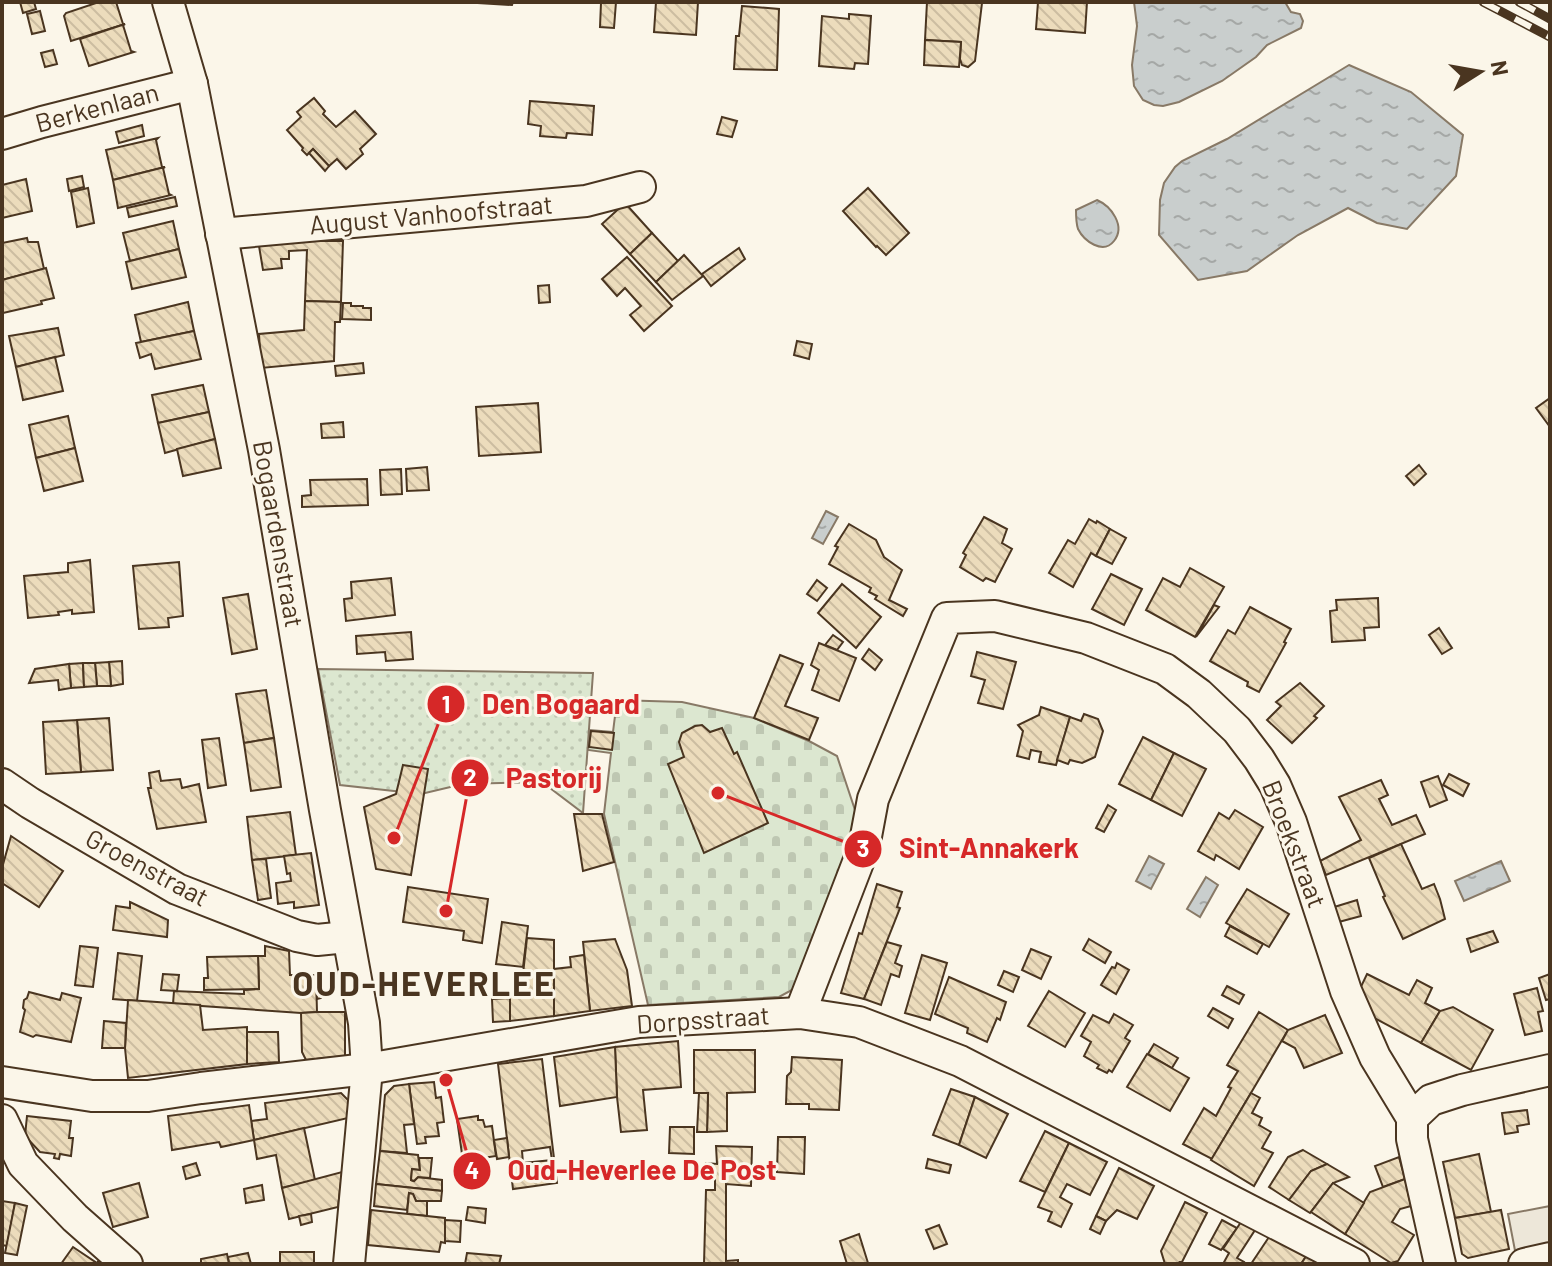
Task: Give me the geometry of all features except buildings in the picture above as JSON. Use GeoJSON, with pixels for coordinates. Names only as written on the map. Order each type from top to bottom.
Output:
{"type":"FeatureCollection","features":[{"type":"Feature","properties":{"kind":"street","name":"Bogaardenstraat"},"geometry":{"type":"LineString","coordinates":[[168,2],[192,84],[264,450],[364,1023],[367,1069],[349,1264]]}},
{"type":"Feature","properties":{"kind":"street","name":"Berkenlaan"},"geometry":{"type":"LineString","coordinates":[[2,134],[192,84]]}},
{"type":"Feature","properties":{"kind":"street","name":"August Vanhoofstraat"},"geometry":{"type":"LineString","coordinates":[[221,234],[586,201],[640,187]]}},
{"type":"Feature","properties":{"kind":"street","name":"Broekstraat"},"geometry":{"type":"LineString","coordinates":[[790,1014],[864,847],[873,799],[947,618],[995,616],[1086,638],[1165,669],[1199,694],[1237,730],[1259,759],[1291,822],[1346,991],[1375,1057],[1412,1118],[1412,1139],[1440,1264]]}},
{"type":"Feature","properties":{"kind":"street","name":"Groenstraat"},"geometry":{"type":"LineString","coordinates":[[2,784],[177,889],[297,936],[317,940],[347,937]]}},
{"type":"Feature","properties":{"kind":"street","name":"Dorpsstraat"},"geometry":{"type":"LineString","coordinates":[[2,1082],[92,1096],[148,1096],[367,1069],[639,1022],[790,1014],[859,1022],[960,1061],[1354,1264]]}},
{"type":"Feature","properties":{"kind":"street"},"geometry":{"type":"LineString","coordinates":[[1412,1118],[1431,1100],[1550,1070]]}},
{"type":"Feature","properties":{"kind":"street"},"geometry":{"type":"LineString","coordinates":[[2,1120],[23,1164],[75,1218],[127,1264]]}},
{"type":"Feature","properties":{"kind":"street"},"geometry":{"type":"LineString","coordinates":[[1524,1264],[1550,1258]]}},
{"type":"Feature","properties":{"kind":"green space"},"geometry":{"type":"Polygon","coordinates":[[[318,669],[593,673],[583,813],[542,782],[463,784],[421,794],[340,785],[318,669]]]}},
{"type":"Feature","properties":{"kind":"green space"},"geometry":{"type":"Polygon","coordinates":[[[617,700],[682,702],[754,718],[837,756],[863,834],[801,985],[779,997],[648,1005],[604,814],[611,753],[588,750],[590,730],[613,732],[617,700]]]}},
{"type":"Feature","properties":{"kind":"shaded area"},"geometry":{"type":"Polygon","coordinates":[[[1550,1206],[1550,1254],[1517,1261],[1508,1214],[1550,1206]]]}},
{"type":"Feature","properties":{"kind":"water"},"geometry":{"type":"Polygon","coordinates":[[[1134,2],[1285,2],[1291,12],[1300,14],[1303,21],[1301,28],[1267,45],[1256,57],[1222,81],[1179,102],[1154,105],[1143,100],[1134,86],[1132,65],[1137,26],[1134,2]]]}},
{"type":"Feature","properties":{"kind":"water"},"geometry":{"type":"Polygon","coordinates":[[[1349,65],[1411,92],[1463,135],[1456,176],[1407,229],[1377,223],[1348,208],[1298,235],[1247,271],[1198,280],[1159,235],[1164,183],[1175,167],[1349,65]]]}},
{"type":"Feature","properties":{"kind":"water"},"geometry":{"type":"Polygon","coordinates":[[[1097,200],[1112,212],[1118,223],[1114,241],[1105,247],[1089,242],[1077,224],[1076,210],[1097,200]]]}},
{"type":"Feature","properties":{"kind":"water"},"geometry":{"type":"Polygon","coordinates":[[[826,511],[838,517],[823,544],[812,538],[826,511]]]}},
{"type":"Feature","properties":{"kind":"water"},"geometry":{"type":"Polygon","coordinates":[[[1149,856],[1164,864],[1151,889],[1136,881],[1149,856]]]}},
{"type":"Feature","properties":{"kind":"water"},"geometry":{"type":"Polygon","coordinates":[[[1501,861],[1510,881],[1464,901],[1455,881],[1501,861]]]}},
{"type":"Feature","properties":{"kind":"water"},"geometry":{"type":"Polygon","coordinates":[[[1206,877],[1218,885],[1200,917],[1187,909],[1206,877]]]}},
{"type":"Feature","properties":{"kind":"railway"},"geometry":{"type":"LineString","coordinates":[[1483,2],[1550,37]]}},
{"type":"Feature","properties":{"kind":"railway"},"geometry":{"type":"LineString","coordinates":[[1519,2],[1550,19]]}},
{"type":"Feature","properties":{"kind":"place","name":"Sint-Annakerk"},"geometry":{"type":"Point","coordinates":[718,793]}},
{"type":"Feature","properties":{"kind":"place","name":"Den Bogaard"},"geometry":{"type":"Point","coordinates":[394,838]}},
{"type":"Feature","properties":{"kind":"place","name":"Pastorij"},"geometry":{"type":"Point","coordinates":[446,911]}},
{"type":"Feature","properties":{"kind":"place","name":"Oud-Heverlee De Post"},"geometry":{"type":"Point","coordinates":[446,1080]}},
{"type":"Feature","properties":{"kind":"district","name":"OUD-HEVERLEE"},"geometry":{"type":"Point","coordinates":[424,984]}}]}
